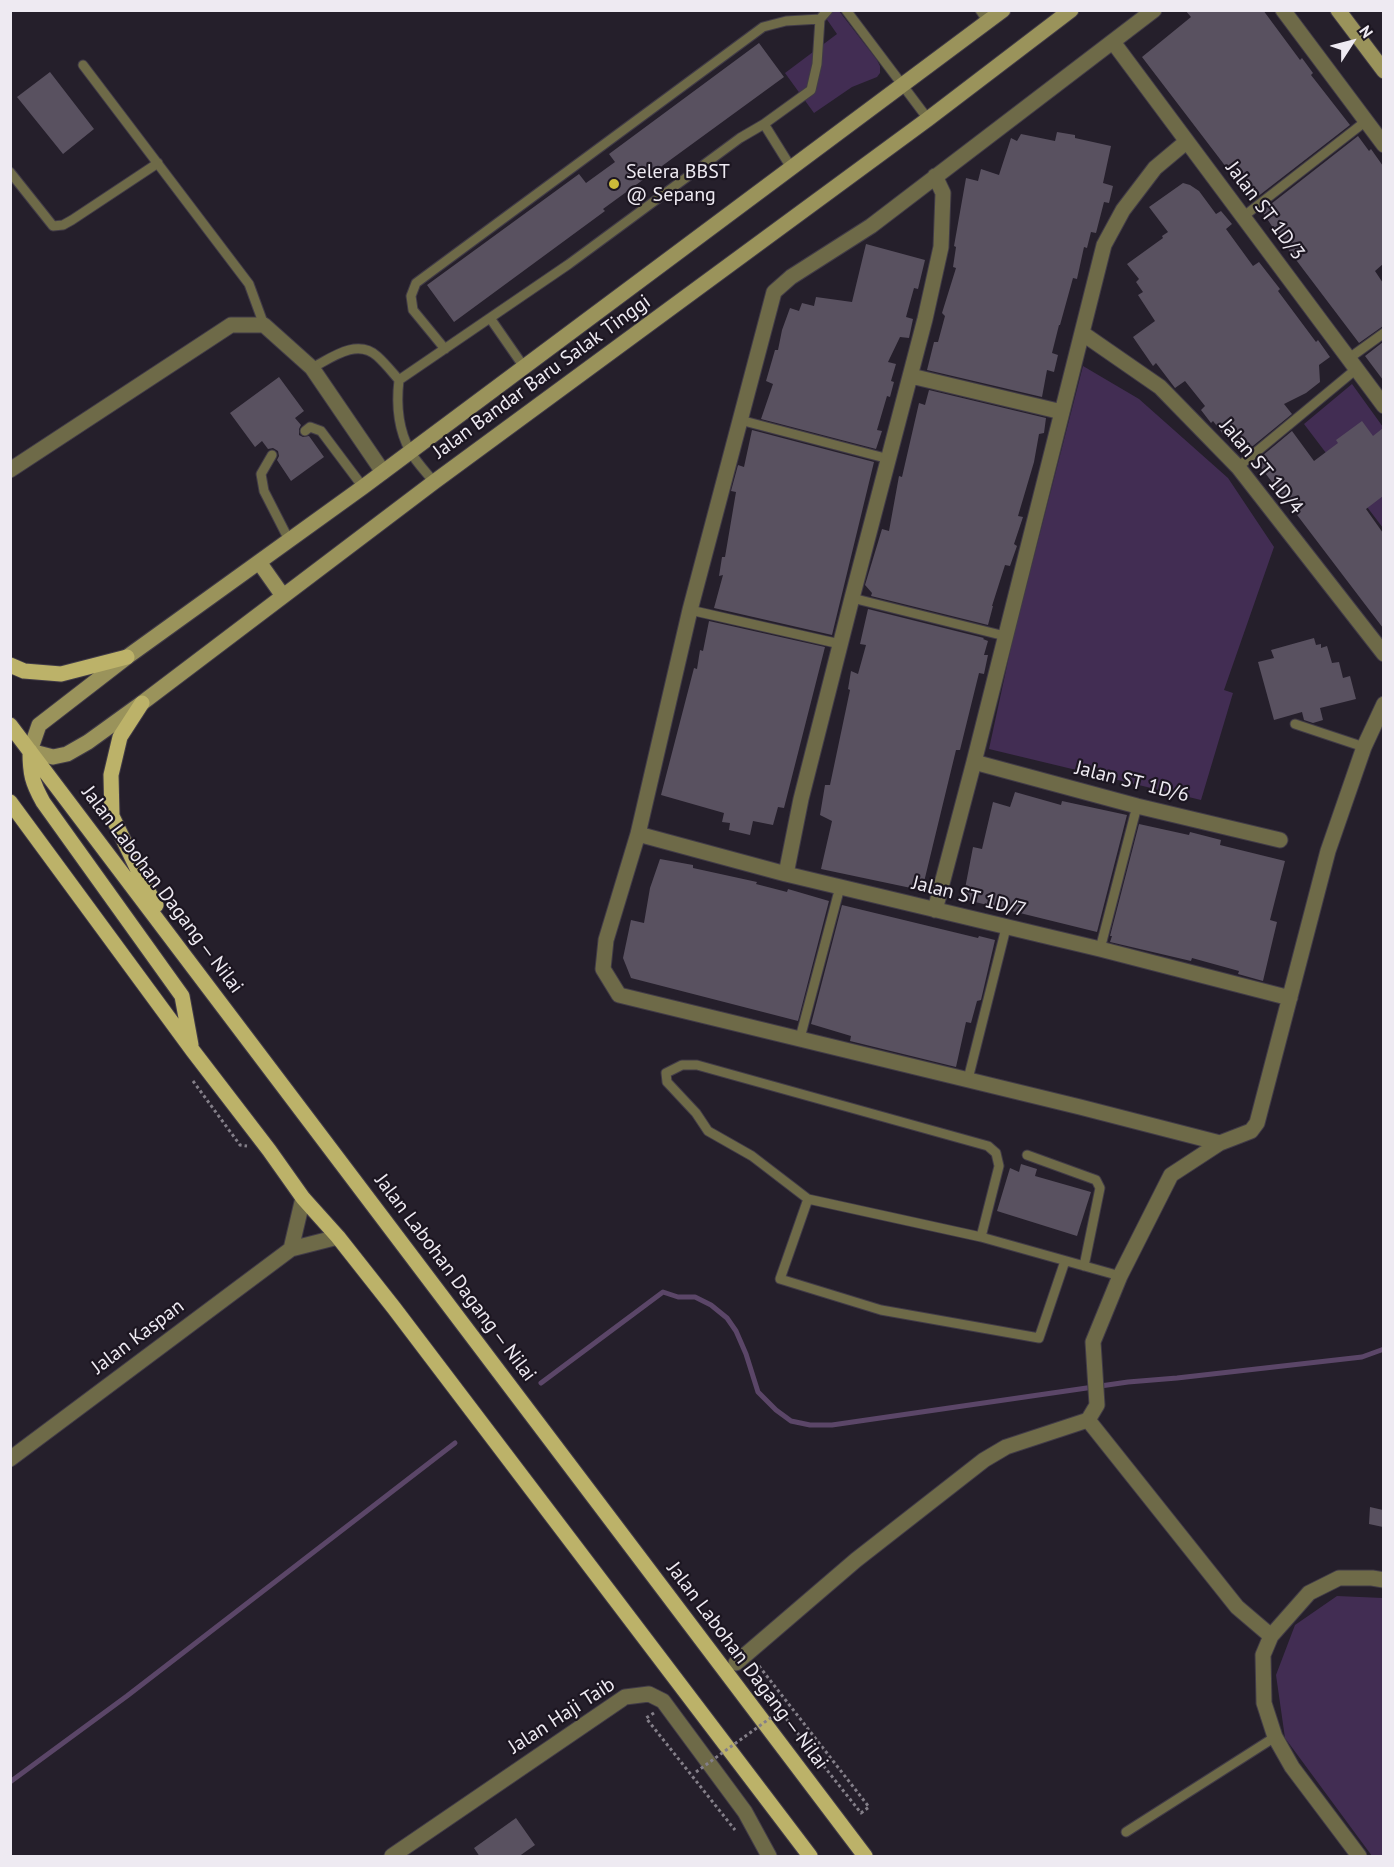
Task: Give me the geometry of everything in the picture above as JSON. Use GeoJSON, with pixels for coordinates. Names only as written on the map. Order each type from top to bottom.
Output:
{"type":"FeatureCollection","features":[{"type":"Feature","properties":{"kind":"main road"},"geometry":{"type":"LineString","coordinates":[[193,1052],[182,996],[43,802],[30,773],[30,751],[39,725],[127,657],[363,487],[903,86],[984,16],[1003,10]]}},
{"type":"Feature","properties":{"kind":"main road","name":"Jalan Bandar Baru Salak Tinggi"},"geometry":{"type":"LineString","coordinates":[[30,751],[53,757],[67,754],[88,742],[434,482],[928,119],[1071,10]]}},
{"type":"Feature","properties":{"kind":"main road"},"geometry":{"type":"LineString","coordinates":[[1338,10],[1383,71]]}},
{"type":"Feature","properties":{"kind":"main road"},"geometry":{"type":"LineString","coordinates":[[259,562],[283,596]]}},
{"type":"Feature","properties":{"kind":"main road"},"geometry":{"type":"LineString","coordinates":[[10,665],[24,671],[62,674],[127,657]]}},
{"type":"Feature","properties":{"kind":"main road"},"geometry":{"type":"LineString","coordinates":[[142,703],[120,737],[111,775],[112,816],[149,893],[204,980]]}},
{"type":"Feature","properties":{"kind":"main road","name":"Jalan Labohan Dagang ‒ Nilai"},"geometry":{"type":"LineString","coordinates":[[10,725],[865,1857]]}},
{"type":"Feature","properties":{"kind":"main road"},"geometry":{"type":"LineString","coordinates":[[10,742],[30,751]]}},
{"type":"Feature","properties":{"kind":"main road"},"geometry":{"type":"LineString","coordinates":[[10,802],[303,1198],[338,1237],[810,1857]]}},
{"type":"Feature","properties":{"kind":"street"},"geometry":{"type":"LineString","coordinates":[[1154,10],[871,226],[791,277],[774,292],[690,610],[638,834],[606,940],[603,969],[620,994],[1220,1143]]}},
{"type":"Feature","properties":{"kind":"street"},"geometry":{"type":"LineString","coordinates":[[1283,10],[1383,145]]}},
{"type":"Feature","properties":{"kind":"street","name":"Jalan ST 1D/3"},"geometry":{"type":"LineString","coordinates":[[1113,42],[1383,406]]}},
{"type":"Feature","properties":{"kind":"street"},"geometry":{"type":"LineString","coordinates":[[935,910],[1104,244],[1123,210],[1155,168],[1186,142]]}},
{"type":"Feature","properties":{"kind":"street"},"geometry":{"type":"LineString","coordinates":[[786,874],[801,799],[840,644],[926,319],[941,247],[943,193],[935,176]]}},
{"type":"Feature","properties":{"kind":"street"},"geometry":{"type":"LineString","coordinates":[[10,470],[231,326],[264,325],[312,368],[383,472]]}},
{"type":"Feature","properties":{"kind":"street","name":"Jalan ST 1D/4"},"geometry":{"type":"LineString","coordinates":[[1082,333],[1160,387],[1238,467],[1383,654]]}},
{"type":"Feature","properties":{"kind":"street"},"geometry":{"type":"LineString","coordinates":[[911,376],[1062,412]]}},
{"type":"Feature","properties":{"kind":"street"},"geometry":{"type":"LineString","coordinates":[[736,1663],[856,1560],[984,1460],[1006,1447],[1088,1420],[1097,1405],[1093,1342],[1120,1276],[1171,1175],[1220,1143],[1251,1131],[1257,1123],[1328,851],[1364,747],[1383,704]]}},
{"type":"Feature","properties":{"kind":"street","name":"Jalan ST 1D/6"},"geometry":{"type":"LineString","coordinates":[[974,762],[1137,806],[1280,840]]}},
{"type":"Feature","properties":{"kind":"street","name":"Jalan ST 1D/7"},"geometry":{"type":"LineString","coordinates":[[638,834],[786,874],[1100,949],[1290,998]]}},
{"type":"Feature","properties":{"kind":"street"},"geometry":{"type":"LineString","coordinates":[[303,1198],[291,1249],[338,1237]]}},
{"type":"Feature","properties":{"kind":"street","name":"Jalan Kaspan"},"geometry":{"type":"LineString","coordinates":[[10,1459],[291,1249]]}},
{"type":"Feature","properties":{"kind":"street"},"geometry":{"type":"LineString","coordinates":[[1088,1420],[1237,1607],[1271,1636]]}},
{"type":"Feature","properties":{"kind":"street"},"geometry":{"type":"LineString","coordinates":[[1359,1857],[1292,1767],[1275,1737],[1264,1702],[1263,1655],[1271,1636],[1309,1593],[1339,1578],[1383,1580]]}},
{"type":"Feature","properties":{"kind":"street","name":"Jalan Haji Taib"},"geometry":{"type":"LineString","coordinates":[[392,1857],[625,1697],[649,1694],[663,1701],[745,1812],[769,1857]]}},
{"type":"Feature","properties":{"kind":"street"},"geometry":{"type":"LineString","coordinates":[[780,1818],[804,1857]]}},
{"type":"Feature","properties":{"kind":"lane"},"geometry":{"type":"LineString","coordinates":[[434,482],[410,452],[398,419],[396,401],[399,380],[569,264],[740,138],[764,124],[811,90],[817,64],[820,19],[828,10]]}},
{"type":"Feature","properties":{"kind":"lane"},"geometry":{"type":"LineString","coordinates":[[846,10],[928,119]]}},
{"type":"Feature","properties":{"kind":"lane"},"geometry":{"type":"LineString","coordinates":[[445,349],[413,310],[411,296],[416,283],[763,27],[786,21],[820,19]]}},
{"type":"Feature","properties":{"kind":"lane"},"geometry":{"type":"LineString","coordinates":[[83,65],[249,284],[264,325]]}},
{"type":"Feature","properties":{"kind":"lane"},"geometry":{"type":"LineString","coordinates":[[1244,216],[1366,121]]}},
{"type":"Feature","properties":{"kind":"lane"},"geometry":{"type":"LineString","coordinates":[[764,124],[792,169]]}},
{"type":"Feature","properties":{"kind":"lane"},"geometry":{"type":"LineString","coordinates":[[10,172],[53,226],[63,225],[72,220],[158,163]]}},
{"type":"Feature","properties":{"kind":"lane"},"geometry":{"type":"LineString","coordinates":[[490,318],[524,367]]}},
{"type":"Feature","properties":{"kind":"lane"},"geometry":{"type":"LineString","coordinates":[[1238,467],[1352,365],[1383,333]]}},
{"type":"Feature","properties":{"kind":"lane"},"geometry":{"type":"LineString","coordinates":[[312,368],[342,352],[360,347],[375,354],[399,380]]}},
{"type":"Feature","properties":{"kind":"lane"},"geometry":{"type":"LineString","coordinates":[[740,420],[889,459]]}},
{"type":"Feature","properties":{"kind":"lane"},"geometry":{"type":"LineString","coordinates":[[305,431],[310,427],[321,431],[363,487]]}},
{"type":"Feature","properties":{"kind":"lane"},"geometry":{"type":"LineString","coordinates":[[272,455],[261,474],[264,491],[289,540]]}},
{"type":"Feature","properties":{"kind":"lane"},"geometry":{"type":"LineString","coordinates":[[852,598],[1005,636]]}},
{"type":"Feature","properties":{"kind":"lane"},"geometry":{"type":"LineString","coordinates":[[690,610],[840,644]]}},
{"type":"Feature","properties":{"kind":"lane"},"geometry":{"type":"LineString","coordinates":[[1295,724],[1364,747]]}},
{"type":"Feature","properties":{"kind":"lane"},"geometry":{"type":"LineString","coordinates":[[1100,949],[1137,806]]}},
{"type":"Feature","properties":{"kind":"lane"},"geometry":{"type":"LineString","coordinates":[[800,1038],[840,887]]}},
{"type":"Feature","properties":{"kind":"lane"},"geometry":{"type":"LineString","coordinates":[[968,1079],[1005,928]]}},
{"type":"Feature","properties":{"kind":"lane"},"geometry":{"type":"LineString","coordinates":[[981,1237],[999,1166],[996,1153],[988,1146],[697,1065],[682,1065],[666,1073],[667,1082],[696,1113],[708,1131],[752,1156],[808,1199],[981,1237],[1120,1276]]}},
{"type":"Feature","properties":{"kind":"lane"},"geometry":{"type":"LineString","coordinates":[[1027,1155],[1096,1180],[1100,1188],[1084,1266]]}},
{"type":"Feature","properties":{"kind":"lane"},"geometry":{"type":"LineString","coordinates":[[808,1199],[780,1279],[881,1310],[1039,1338],[1065,1261]]}},
{"type":"Feature","properties":{"kind":"lane"},"geometry":{"type":"LineString","coordinates":[[1126,1832],[1275,1737]]}},
{"type":"Feature","properties":{"kind":"path"},"geometry":{"type":"LineString","coordinates":[[690,1764],[696,1772],[780,1711],[861,1813],[869,1807],[748,1653]]}},
{"type":"Feature","properties":{"kind":"path"},"geometry":{"type":"LineString","coordinates":[[654,1713],[645,1718],[737,1833],[759,1837]]}},
{"type":"Feature","properties":{"kind":"shaded area"},"geometry":{"type":"Polygon","coordinates":[[[821,11],[839,11],[877,60],[880,73],[877,77],[852,87],[814,113],[785,73],[837,34],[821,11]]]}},
{"type":"Feature","properties":{"kind":"shaded area"},"geometry":{"type":"Polygon","coordinates":[[[1083,366],[1139,399],[1228,478],[1274,547],[1224,690],[1233,693],[1201,800],[989,749],[1013,638],[1083,366]]]}},
{"type":"Feature","properties":{"kind":"shaded area"},"geometry":{"type":"Polygon","coordinates":[[[1352,384],[1383,427],[1383,528],[1304,424],[1352,384]]]}},
{"type":"Feature","properties":{"kind":"shaded area"},"geometry":{"type":"Polygon","coordinates":[[[1337,1596],[1383,1598],[1383,1856],[1372,1856],[1285,1738],[1276,1675],[1295,1625],[1337,1596]]]}},
{"type":"Feature","properties":{"kind":"building"},"geometry":{"type":"Polygon","coordinates":[[[1185,10],[1263,10],[1300,60],[1302,58],[1313,73],[1311,75],[1350,125],[1252,201],[1142,57],[1191,17],[1185,10]]]}},
{"type":"Feature","properties":{"kind":"building","name":"Selera BBST @ Sepang"},"geometry":{"type":"Polygon","coordinates":[[[759,43],[784,77],[603,209],[605,211],[454,322],[427,285],[579,174],[586,183],[615,162],[609,154],[759,43]]]}},
{"type":"Feature","properties":{"kind":"building"},"geometry":{"type":"Polygon","coordinates":[[[50,72],[94,129],[63,154],[17,97],[50,72]]]}},
{"type":"Feature","properties":{"kind":"building"},"geometry":{"type":"Polygon","coordinates":[[[1057,132],[1111,146],[1103,183],[1113,186],[1109,203],[1104,202],[1096,233],[1091,232],[1087,248],[1084,247],[1077,279],[1073,278],[1052,353],[1058,355],[1054,372],[1047,370],[1042,397],[927,370],[934,342],[938,342],[945,316],[942,313],[956,268],[953,267],[956,247],[954,246],[966,178],[978,181],[981,169],[999,175],[1011,138],[1017,141],[1021,134],[1055,141],[1057,132]]]}},
{"type":"Feature","properties":{"kind":"building"},"geometry":{"type":"Polygon","coordinates":[[[1358,136],[1383,166],[1383,264],[1375,271],[1383,283],[1383,326],[1359,343],[1281,240],[1262,211],[1358,136]]]}},
{"type":"Feature","properties":{"kind":"building"},"geometry":{"type":"Polygon","coordinates":[[[1183,183],[1199,191],[1216,214],[1221,211],[1232,224],[1226,229],[1253,266],[1259,262],[1316,342],[1318,340],[1330,357],[1319,365],[1320,382],[1306,393],[1284,404],[1292,414],[1248,450],[1245,445],[1241,445],[1230,430],[1223,434],[1213,421],[1211,423],[1201,410],[1205,406],[1185,381],[1175,388],[1156,363],[1153,366],[1133,337],[1155,321],[1138,295],[1143,292],[1136,282],[1139,279],[1127,264],[1168,232],[1149,207],[1183,183]]]}},
{"type":"Feature","properties":{"kind":"building"},"geometry":{"type":"Polygon","coordinates":[[[866,244],[925,260],[918,289],[914,288],[906,317],[913,319],[909,338],[900,337],[888,362],[896,364],[891,381],[894,382],[890,397],[887,396],[877,430],[882,431],[876,449],[761,419],[773,384],[766,381],[790,308],[799,311],[802,303],[814,306],[816,297],[852,302],[866,244]]]}},
{"type":"Feature","properties":{"kind":"building"},"geometry":{"type":"Polygon","coordinates":[[[1383,342],[1383,380],[1365,356],[1383,342]]]}},
{"type":"Feature","properties":{"kind":"building"},"geometry":{"type":"Polygon","coordinates":[[[279,377],[304,411],[295,418],[301,425],[299,435],[309,436],[324,457],[291,481],[277,460],[278,451],[273,448],[268,449],[262,441],[255,447],[230,413],[279,377]]]}},
{"type":"Feature","properties":{"kind":"building"},"geometry":{"type":"Polygon","coordinates":[[[929,390],[1046,418],[1044,433],[1039,434],[1034,462],[1018,516],[1023,517],[1014,544],[1017,546],[1010,566],[1005,565],[988,625],[871,596],[872,593],[865,585],[882,529],[889,531],[899,476],[902,477],[919,403],[925,405],[929,390]]]}},
{"type":"Feature","properties":{"kind":"building"},"geometry":{"type":"Polygon","coordinates":[[[1362,421],[1373,436],[1383,428],[1383,496],[1366,509],[1383,533],[1383,628],[1256,461],[1292,431],[1314,461],[1338,443],[1336,440],[1362,421]]]}},
{"type":"Feature","properties":{"kind":"building"},"geometry":{"type":"Polygon","coordinates":[[[752,430],[874,462],[832,635],[714,608],[723,575],[719,576],[722,557],[725,557],[736,492],[731,491],[738,465],[744,467],[752,430]]]}},
{"type":"Feature","properties":{"kind":"building"},"geometry":{"type":"Polygon","coordinates":[[[868,609],[984,638],[988,641],[984,655],[988,655],[984,674],[979,673],[960,750],[956,750],[924,882],[911,888],[821,869],[832,821],[820,815],[825,785],[830,785],[850,690],[848,689],[851,671],[858,674],[866,645],[860,644],[868,609]]]}},
{"type":"Feature","properties":{"kind":"building"},"geometry":{"type":"Polygon","coordinates":[[[709,621],[825,647],[784,808],[778,807],[773,825],[753,821],[750,835],[729,830],[730,823],[722,822],[724,813],[661,795],[694,668],[697,669],[700,650],[703,651],[709,621]]]}},
{"type":"Feature","properties":{"kind":"building"},"geometry":{"type":"Polygon","coordinates":[[[1314,638],[1316,645],[1321,644],[1321,648],[1327,646],[1332,663],[1339,662],[1343,678],[1350,676],[1356,699],[1320,708],[1323,720],[1313,723],[1304,720],[1302,712],[1274,720],[1258,662],[1274,658],[1271,650],[1314,638]]]}},
{"type":"Feature","properties":{"kind":"building"},"geometry":{"type":"Polygon","coordinates":[[[1015,792],[1061,805],[1062,801],[1127,815],[1097,932],[963,899],[973,847],[982,849],[993,802],[1010,807],[1015,792]]]}},
{"type":"Feature","properties":{"kind":"building"},"geometry":{"type":"Polygon","coordinates":[[[1139,824],[1189,835],[1190,832],[1221,840],[1220,845],[1285,861],[1270,920],[1277,922],[1263,981],[1238,974],[1239,971],[1192,958],[1191,961],[1110,942],[1139,824]]]}},
{"type":"Feature","properties":{"kind":"building"},"geometry":{"type":"Polygon","coordinates":[[[660,859],[693,865],[693,868],[757,882],[756,884],[787,892],[788,889],[829,901],[798,1021],[631,978],[623,958],[631,920],[644,923],[650,888],[660,859]]]}},
{"type":"Feature","properties":{"kind":"building"},"geometry":{"type":"Polygon","coordinates":[[[842,905],[978,938],[979,936],[995,940],[981,1000],[977,1001],[971,1023],[966,1022],[956,1067],[850,1041],[851,1036],[811,1024],[842,905]]]}},
{"type":"Feature","properties":{"kind":"building"},"geometry":{"type":"Polygon","coordinates":[[[1021,1164],[1037,1169],[1035,1176],[1091,1192],[1077,1236],[997,1211],[1010,1168],[1019,1172],[1021,1164]]]}},
{"type":"Feature","properties":{"kind":"building"},"geometry":{"type":"Polygon","coordinates":[[[1370,1507],[1383,1510],[1383,1527],[1369,1524],[1370,1507]]]}},
{"type":"Feature","properties":{"kind":"building"},"geometry":{"type":"Polygon","coordinates":[[[516,1818],[535,1845],[518,1857],[480,1857],[474,1848],[516,1818]]]}},
{"type":"Feature","properties":{"kind":"waterway"},"geometry":{"type":"LineString","coordinates":[[541,1383],[663,1292],[678,1297],[695,1297],[711,1305],[727,1318],[736,1331],[746,1354],[758,1392],[791,1421],[810,1425],[832,1425],[1128,1382],[1362,1357],[1384,1349]]}},
{"type":"Feature","properties":{"kind":"waterway"},"geometry":{"type":"LineString","coordinates":[[10,1782],[127,1696],[455,1443]]}},
{"type":"Feature","properties":{"kind":"place","name":"Selera BBST @ Sepang"},"geometry":{"type":"Point","coordinates":[614,184]}}]}
